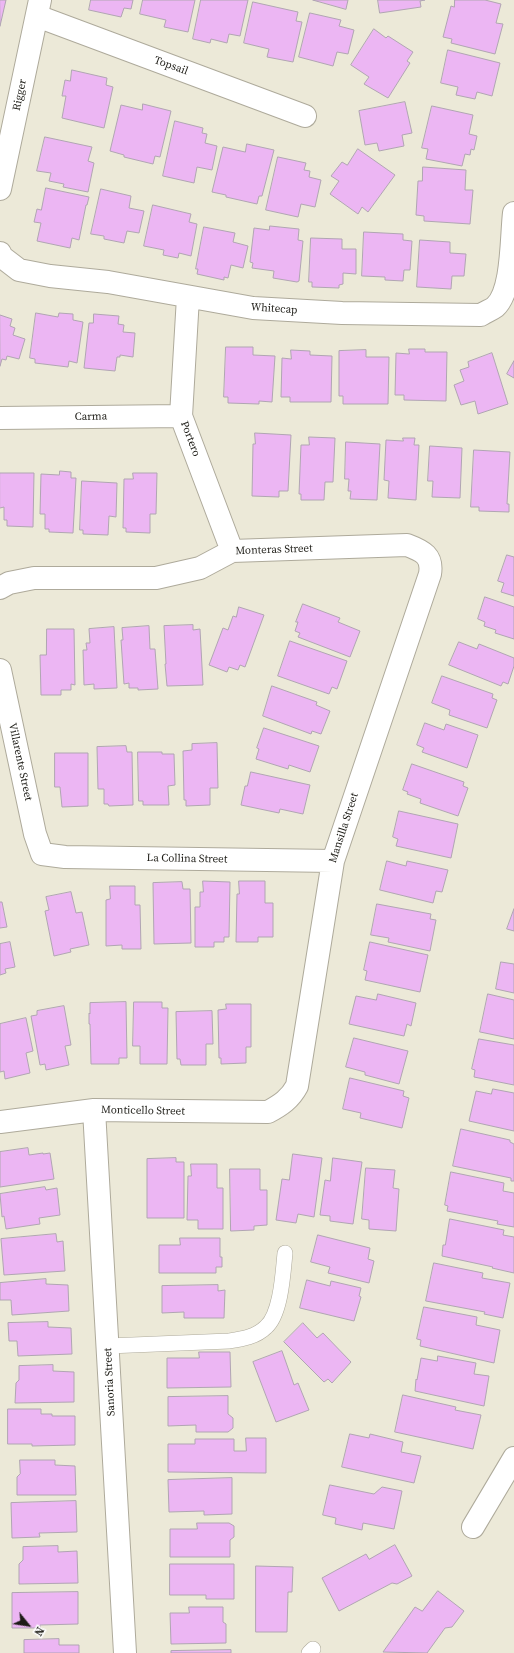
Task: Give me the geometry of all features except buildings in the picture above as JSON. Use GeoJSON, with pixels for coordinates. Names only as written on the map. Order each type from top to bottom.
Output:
{"type":"FeatureCollection","features":[{"type":"Feature","properties":{"kind":"street","name":"Topsail"},"geometry":{"type":"LineString","coordinates":[[39,8],[305,116]]}},
{"type":"Feature","properties":{"kind":"street","name":"Rigger"},"geometry":{"type":"LineString","coordinates":[[0,189],[39,8]]}},
{"type":"Feature","properties":{"kind":"street","name":"Whitecap"},"geometry":{"type":"LineString","coordinates":[[0,253],[2,257],[19,270],[50,276],[108,282],[253,308],[342,313],[481,315],[495,307],[507,287],[514,213]]}},
{"type":"Feature","properties":{"kind":"street","name":"Portero"},"geometry":{"type":"LineString","coordinates":[[188,297],[182,416],[232,551]]}},
{"type":"Feature","properties":{"kind":"street","name":"Carma"},"geometry":{"type":"LineString","coordinates":[[0,418],[182,416]]}},
{"type":"Feature","properties":{"kind":"street","name":"Monteras Street"},"geometry":{"type":"LineString","coordinates":[[0,588],[9,583],[34,578],[156,578],[200,568],[232,551],[407,545],[424,553],[430,560]]}},
{"type":"Feature","properties":{"kind":"street","name":"Mansilla Street"},"geometry":{"type":"LineString","coordinates":[[285,1102],[297,1086],[333,861],[430,574],[430,560]]}},
{"type":"Feature","properties":{"kind":"street","name":"Villarente Street"},"geometry":{"type":"LineString","coordinates":[[0,670],[35,834],[42,854]]}},
{"type":"Feature","properties":{"kind":"street","name":"La Collina Street"},"geometry":{"type":"LineString","coordinates":[[42,854],[64,857],[333,861]]}},
{"type":"Feature","properties":{"kind":"street","name":"Monticello Street"},"geometry":{"type":"LineString","coordinates":[[0,1122],[94,1110],[268,1112],[285,1102]]}},
{"type":"Feature","properties":{"kind":"street","name":"Sanoria Street"},"geometry":{"type":"LineString","coordinates":[[94,1110],[125,1653]]}},
{"type":"Feature","properties":{"kind":"street"},"geometry":{"type":"LineString","coordinates":[[473,1527],[514,1458]]}},
{"type":"Feature","properties":{"kind":"lane"},"geometry":{"type":"LineString","coordinates":[[108,1346],[229,1341],[248,1338],[257,1334],[266,1328],[272,1320],[280,1296],[285,1253]]}}]}
